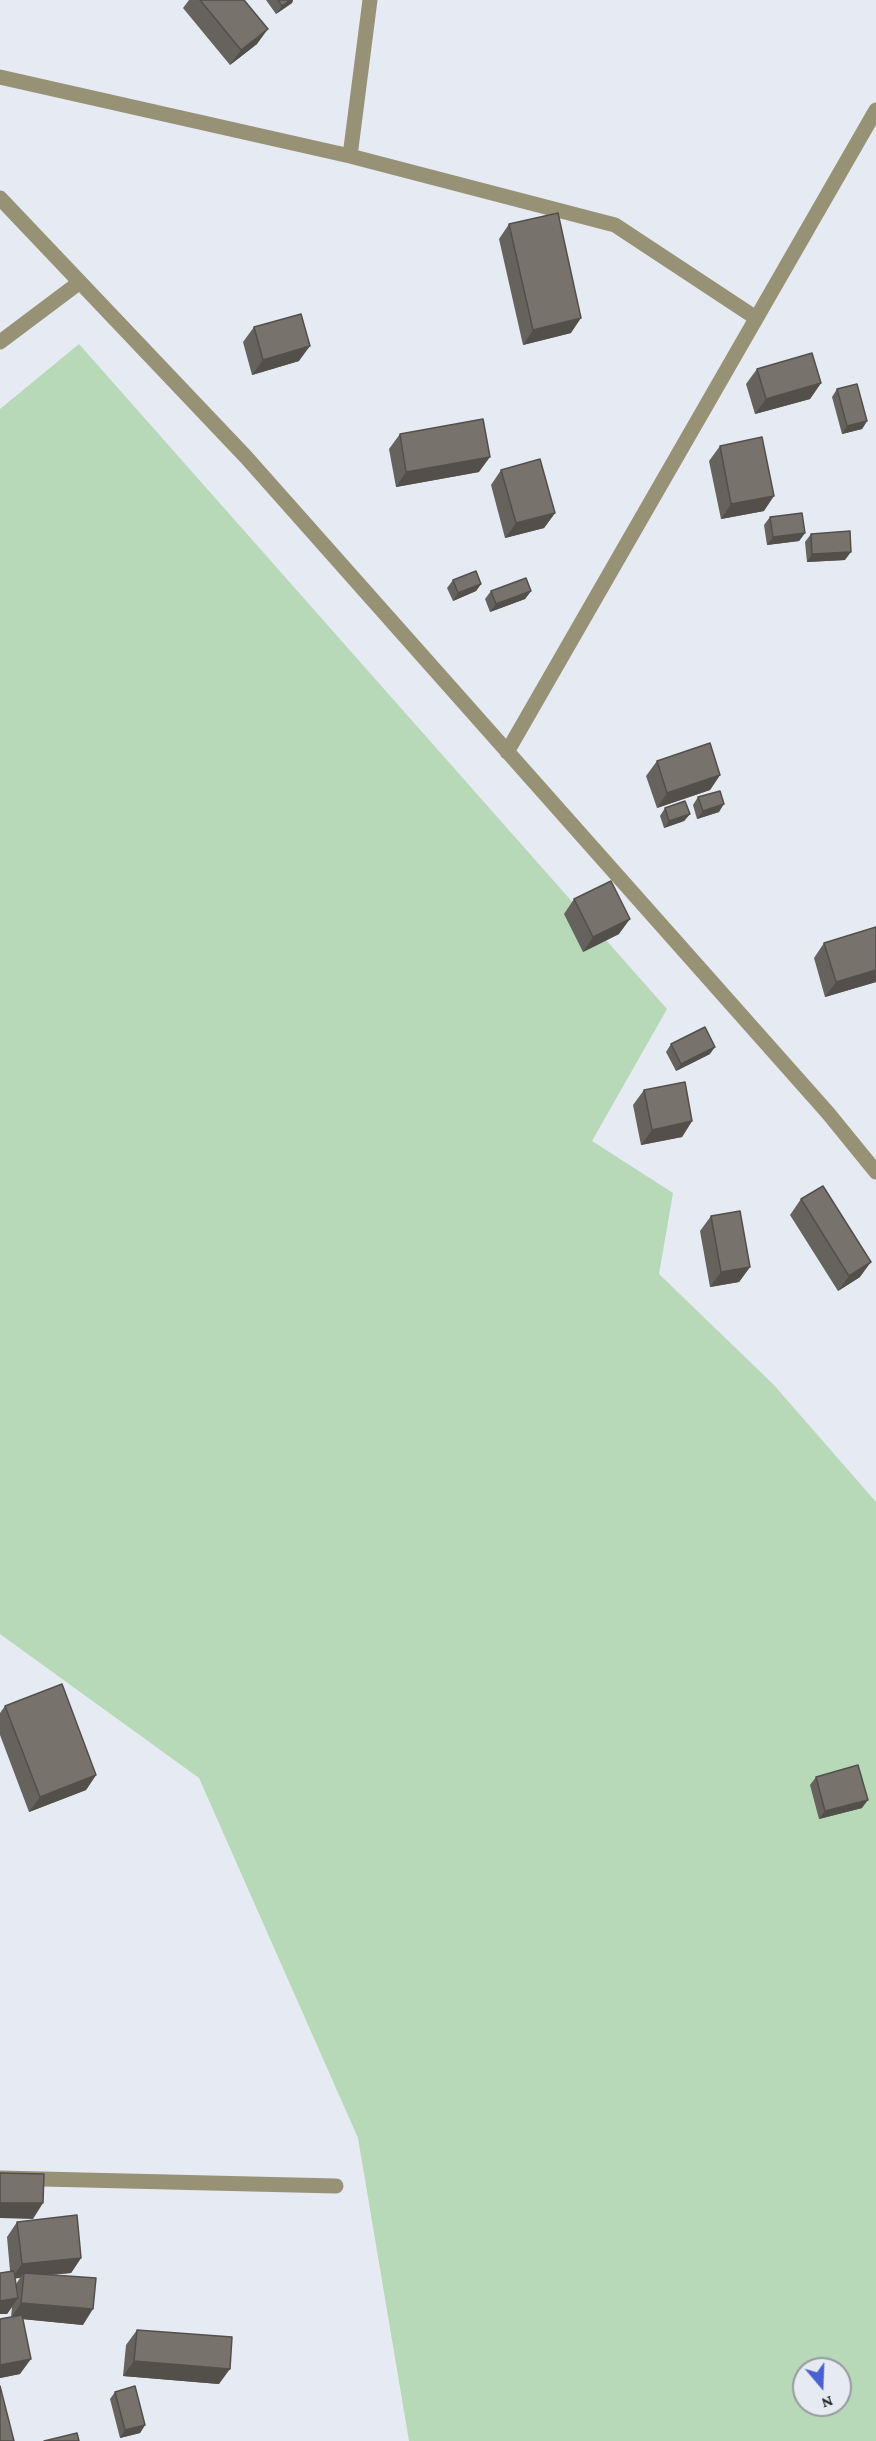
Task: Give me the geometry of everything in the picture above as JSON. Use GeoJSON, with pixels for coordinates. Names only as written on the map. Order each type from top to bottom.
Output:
{"type":"FeatureCollection","features":[{"type":"Feature","properties":{"kind":"street"},"geometry":{"type":"LineString","coordinates":[[350,156],[370,0]]}},
{"type":"Feature","properties":{"kind":"street"},"geometry":{"type":"LineString","coordinates":[[0,78],[350,156],[615,225],[756,318]]}},
{"type":"Feature","properties":{"kind":"street"},"geometry":{"type":"LineString","coordinates":[[507,752],[876,110]]}},
{"type":"Feature","properties":{"kind":"street"},"geometry":{"type":"LineString","coordinates":[[0,198],[246,457],[828,1113],[876,1172]]}},
{"type":"Feature","properties":{"kind":"street"},"geometry":{"type":"LineString","coordinates":[[0,342],[80,282]]}},
{"type":"Feature","properties":{"kind":"street"},"geometry":{"type":"LineString","coordinates":[[0,2178],[336,2186]]}},
{"type":"Feature","properties":{"kind":"green space"},"geometry":{"type":"Polygon","coordinates":[[[79,344],[667,1009],[592,1141],[673,1193],[659,1274],[773,1384],[876,1502],[876,2441],[409,2441],[358,2138],[199,1778],[0,1634],[0,409],[79,344]]]}},
{"type":"Feature","properties":{"kind":"building"},"geometry":{"type":"Polygon","coordinates":[[[200,0],[244,0],[268,29],[241,50],[200,0]]]}},
{"type":"Feature","properties":{"kind":"building"},"geometry":{"type":"Polygon","coordinates":[[[278,0],[290,0],[282,6],[278,0]]]}},
{"type":"Feature","properties":{"kind":"building"},"geometry":{"type":"Polygon","coordinates":[[[558,213],[581,318],[533,330],[509,224],[558,213]]]}},
{"type":"Feature","properties":{"kind":"building"},"geometry":{"type":"Polygon","coordinates":[[[301,314],[310,346],[263,360],[254,327],[301,314]]]}},
{"type":"Feature","properties":{"kind":"building"},"geometry":{"type":"Polygon","coordinates":[[[812,353],[821,383],[766,399],[757,369],[812,353]]]}},
{"type":"Feature","properties":{"kind":"building"},"geometry":{"type":"Polygon","coordinates":[[[857,384],[867,421],[847,426],[837,389],[857,384]]]}},
{"type":"Feature","properties":{"kind":"building"},"geometry":{"type":"Polygon","coordinates":[[[483,419],[490,457],[406,472],[400,434],[483,419]]]}},
{"type":"Feature","properties":{"kind":"building"},"geometry":{"type":"Polygon","coordinates":[[[762,437],[774,496],[731,504],[720,446],[762,437]]]}},
{"type":"Feature","properties":{"kind":"building"},"geometry":{"type":"Polygon","coordinates":[[[540,459],[555,513],[516,523],[501,470],[540,459]]]}},
{"type":"Feature","properties":{"kind":"building"},"geometry":{"type":"Polygon","coordinates":[[[802,513],[805,533],[773,537],[770,517],[802,513]]]}},
{"type":"Feature","properties":{"kind":"building"},"geometry":{"type":"Polygon","coordinates":[[[850,531],[851,552],[812,554],[811,534],[850,531]]]}},
{"type":"Feature","properties":{"kind":"building"},"geometry":{"type":"Polygon","coordinates":[[[476,571],[481,584],[458,593],[453,580],[476,571]]]}},
{"type":"Feature","properties":{"kind":"building"},"geometry":{"type":"Polygon","coordinates":[[[526,578],[531,591],[496,604],[491,591],[526,578]]]}},
{"type":"Feature","properties":{"kind":"building"},"geometry":{"type":"Polygon","coordinates":[[[710,743],[720,775],[667,793],[657,761],[710,743]]]}},
{"type":"Feature","properties":{"kind":"building"},"geometry":{"type":"Polygon","coordinates":[[[720,791],[724,804],[703,811],[698,797],[720,791]]]}},
{"type":"Feature","properties":{"kind":"building"},"geometry":{"type":"Polygon","coordinates":[[[685,801],[690,814],[669,821],[665,808],[685,801]]]}},
{"type":"Feature","properties":{"kind":"building"},"geometry":{"type":"Polygon","coordinates":[[[611,881],[630,919],[593,937],[574,899],[611,881]]]}},
{"type":"Feature","properties":{"kind":"building"},"geometry":{"type":"Polygon","coordinates":[[[876,927],[876,970],[836,982],[824,943],[876,927]]]}},
{"type":"Feature","properties":{"kind":"building"},"geometry":{"type":"Polygon","coordinates":[[[705,1027],[715,1047],[681,1064],[671,1044],[705,1027]]]}},
{"type":"Feature","properties":{"kind":"building"},"geometry":{"type":"Polygon","coordinates":[[[685,1082],[692,1121],[652,1130],[644,1090],[685,1082]]]}},
{"type":"Feature","properties":{"kind":"building"},"geometry":{"type":"Polygon","coordinates":[[[823,1186],[871,1262],[849,1276],[801,1199],[823,1186]]]}},
{"type":"Feature","properties":{"kind":"building"},"geometry":{"type":"Polygon","coordinates":[[[740,1211],[750,1267],[721,1272],[711,1216],[740,1211]]]}},
{"type":"Feature","properties":{"kind":"building"},"geometry":{"type":"Polygon","coordinates":[[[62,1684],[96,1775],[40,1797],[5,1706],[62,1684]]]}},
{"type":"Feature","properties":{"kind":"building"},"geometry":{"type":"Polygon","coordinates":[[[858,1765],[868,1800],[825,1811],[816,1777],[858,1765]]]}},
{"type":"Feature","properties":{"kind":"building"},"geometry":{"type":"Polygon","coordinates":[[[0,2173],[44,2174],[43,2203],[0,2203],[0,2173]]]}},
{"type":"Feature","properties":{"kind":"building"},"geometry":{"type":"Polygon","coordinates":[[[77,2215],[81,2258],[22,2264],[17,2222],[77,2215]]]}},
{"type":"Feature","properties":{"kind":"building"},"geometry":{"type":"Polygon","coordinates":[[[14,2271],[18,2298],[0,2301],[0,2273],[14,2271]]]}},
{"type":"Feature","properties":{"kind":"building"},"geometry":{"type":"Polygon","coordinates":[[[24,2273],[96,2278],[93,2309],[21,2303],[24,2273]]]}},
{"type":"Feature","properties":{"kind":"building"},"geometry":{"type":"Polygon","coordinates":[[[22,2315],[31,2359],[0,2365],[0,2319],[22,2315]]]}},
{"type":"Feature","properties":{"kind":"building"},"geometry":{"type":"Polygon","coordinates":[[[137,2330],[232,2337],[230,2369],[134,2361],[137,2330]]]}},
{"type":"Feature","properties":{"kind":"building"},"geometry":{"type":"Polygon","coordinates":[[[0,2386],[14,2441],[0,2441],[0,2386]]]}},
{"type":"Feature","properties":{"kind":"building"},"geometry":{"type":"Polygon","coordinates":[[[135,2386],[145,2425],[125,2430],[115,2392],[135,2386]]]}},
{"type":"Feature","properties":{"kind":"building"},"geometry":{"type":"Polygon","coordinates":[[[77,2433],[79,2441],[44,2441],[77,2433]]]}}]}
